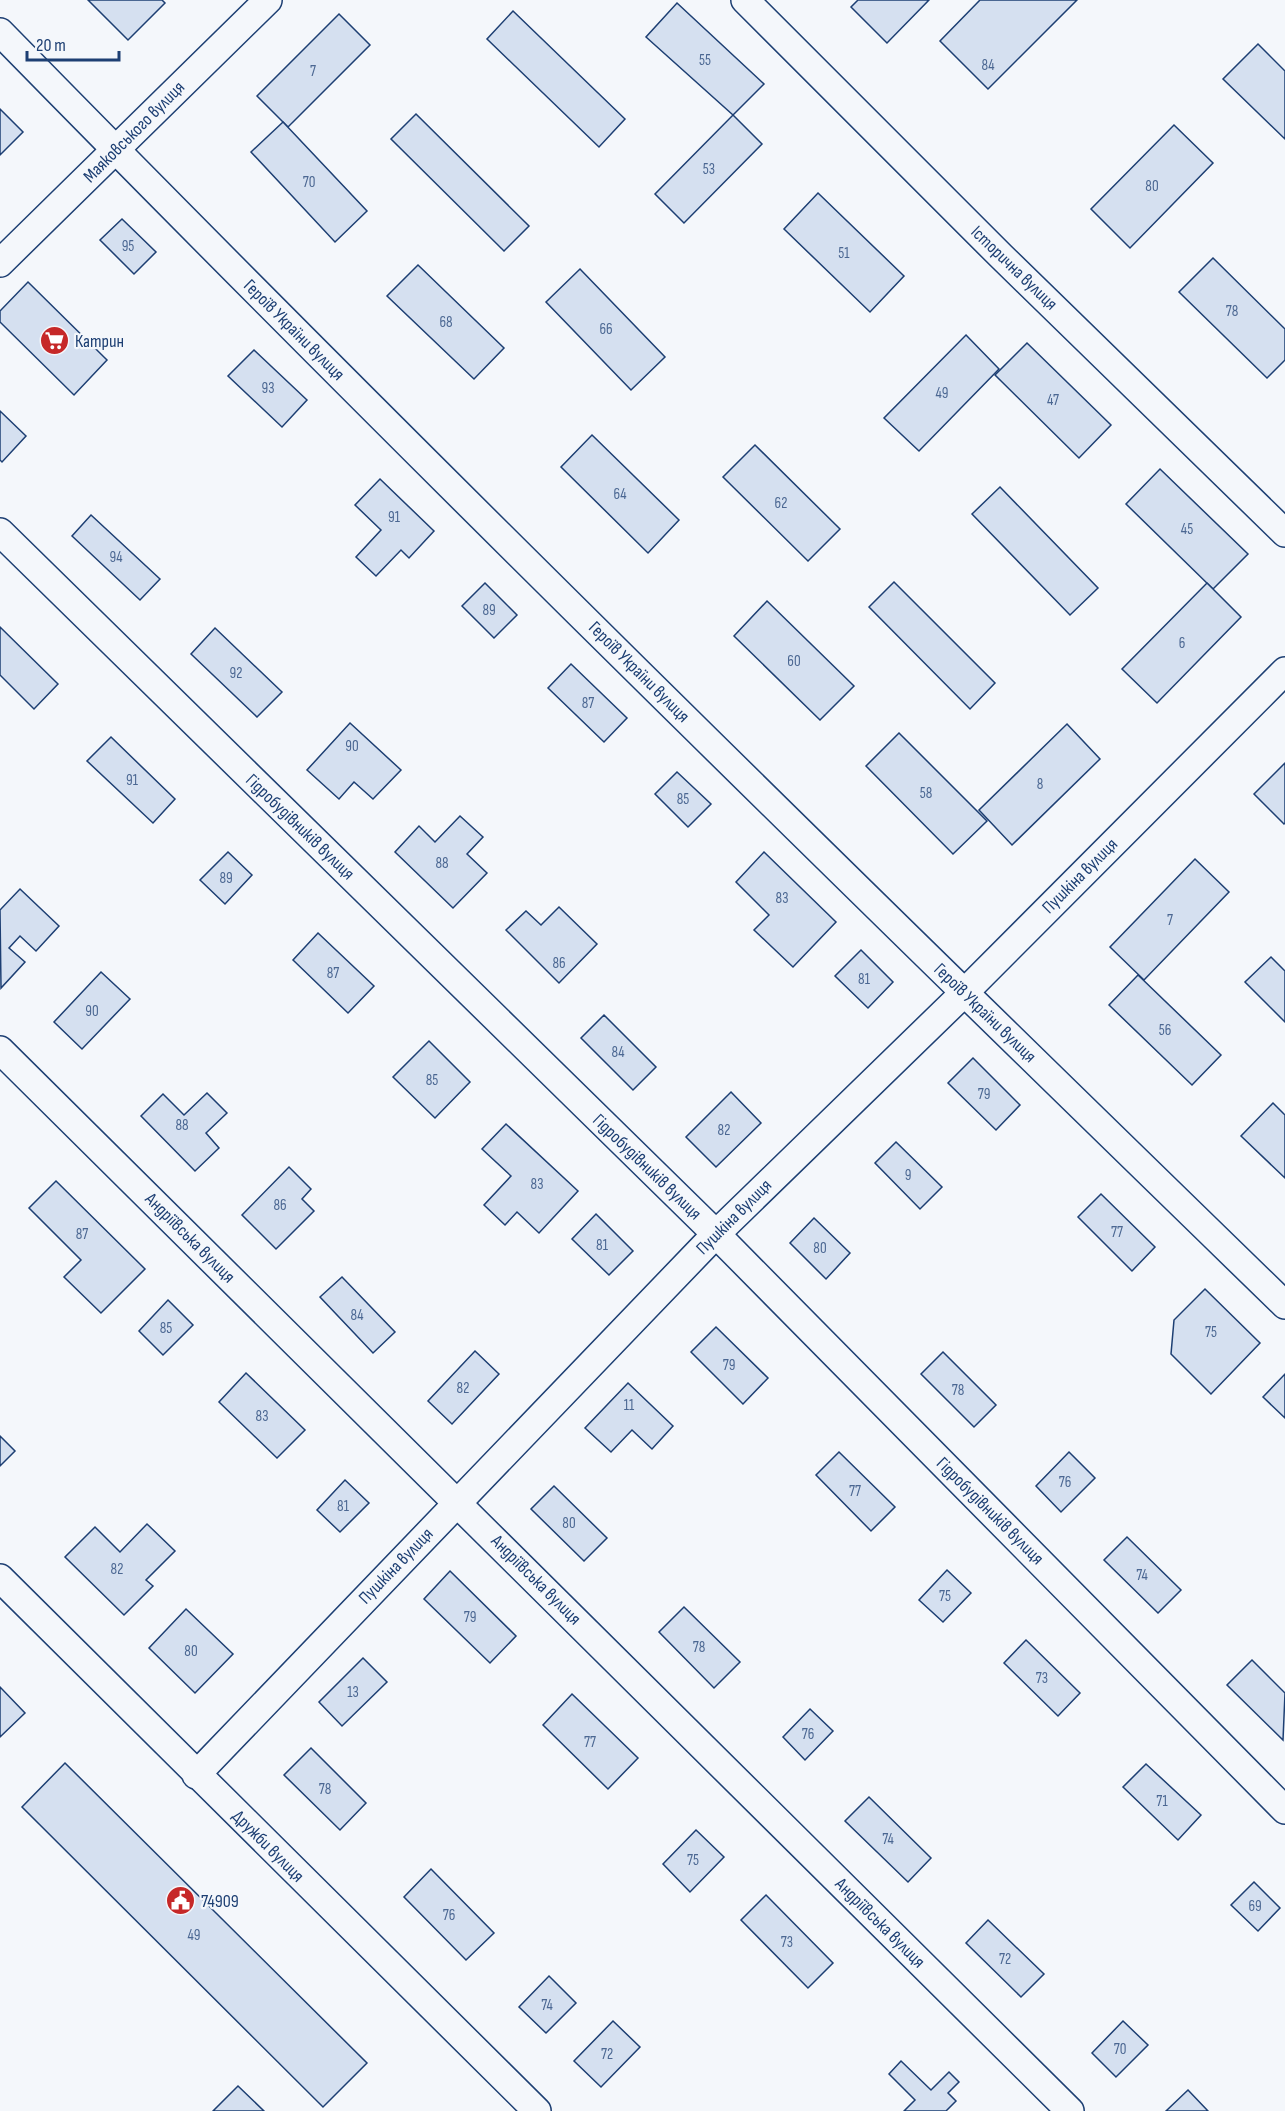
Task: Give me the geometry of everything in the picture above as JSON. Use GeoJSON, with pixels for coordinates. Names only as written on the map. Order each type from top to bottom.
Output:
{"type":"FeatureCollection","features":[{"type":"Feature","properties":{"kind":"street","name":"Маяковського вулиця"},"geometry":{"type":"LineString","coordinates":[[0,263],[268,0]]}},
{"type":"Feature","properties":{"kind":"street","name":"Історична вулиця"},"geometry":{"type":"LineString","coordinates":[[745,0],[1001,256],[1285,532]]}},
{"type":"Feature","properties":{"kind":"street","name":"Героїв України вулиця"},"geometry":{"type":"LineString","coordinates":[[0,32],[964,993],[1285,1305]]}},
{"type":"Feature","properties":{"kind":"street","name":"Гідробудівників вулиця"},"geometry":{"type":"LineString","coordinates":[[0,532],[716,1234],[1285,1810]]}},
{"type":"Feature","properties":{"kind":"street","name":"Пушкіна вулиця"},"geometry":{"type":"LineString","coordinates":[[196,1775],[716,1234],[964,993],[1285,671]]}},
{"type":"Feature","properties":{"kind":"street","name":"Андріївська вулиця"},"geometry":{"type":"LineString","coordinates":[[0,1050],[1070,2111]]}},
{"type":"Feature","properties":{"kind":"street","name":"Дружби вулиця"},"geometry":{"type":"LineString","coordinates":[[0,1578],[537,2111]]}},
{"type":"Feature","properties":{"kind":"building"},"geometry":{"type":"Polygon","coordinates":[[[88,0],[162,0],[165,3],[128,40],[88,0]]]}},
{"type":"Feature","properties":{"kind":"building"},"geometry":{"type":"Polygon","coordinates":[[[858,0],[929,0],[887,43],[851,7],[858,0]]]}},
{"type":"Feature","properties":{"kind":"building"},"geometry":{"type":"Polygon","coordinates":[[[980,0],[1077,0],[988,89],[940,41],[980,0]]]}},
{"type":"Feature","properties":{"kind":"building"},"geometry":{"type":"Polygon","coordinates":[[[677,3],[764,84],[733,115],[646,37],[677,3]]]}},
{"type":"Feature","properties":{"kind":"building"},"geometry":{"type":"Polygon","coordinates":[[[513,11],[625,119],[599,147],[487,39],[513,11]]]}},
{"type":"Feature","properties":{"kind":"building"},"geometry":{"type":"Polygon","coordinates":[[[339,14],[370,45],[288,127],[257,96],[339,14]]]}},
{"type":"Feature","properties":{"kind":"building"},"geometry":{"type":"Polygon","coordinates":[[[1258,44],[1285,71],[1285,139],[1223,79],[1258,44]]]}},
{"type":"Feature","properties":{"kind":"building"},"geometry":{"type":"Polygon","coordinates":[[[0,109],[23,132],[0,155],[0,109]]]}},
{"type":"Feature","properties":{"kind":"building"},"geometry":{"type":"Polygon","coordinates":[[[416,114],[529,226],[504,251],[391,139],[416,114]]]}},
{"type":"Feature","properties":{"kind":"building"},"geometry":{"type":"Polygon","coordinates":[[[733,115],[762,144],[684,223],[655,194],[733,115]]]}},
{"type":"Feature","properties":{"kind":"building"},"geometry":{"type":"Polygon","coordinates":[[[283,122],[367,211],[335,242],[251,152],[283,122]]]}},
{"type":"Feature","properties":{"kind":"building"},"geometry":{"type":"Polygon","coordinates":[[[1174,125],[1213,163],[1130,248],[1091,209],[1174,125]]]}},
{"type":"Feature","properties":{"kind":"building"},"geometry":{"type":"Polygon","coordinates":[[[818,193],[904,276],[870,312],[784,229],[818,193]]]}},
{"type":"Feature","properties":{"kind":"building"},"geometry":{"type":"Polygon","coordinates":[[[122,219],[156,252],[134,274],[100,240],[122,219]]]}},
{"type":"Feature","properties":{"kind":"building"},"geometry":{"type":"Polygon","coordinates":[[[1213,258],[1285,329],[1285,360],[1267,378],[1179,292],[1213,258]]]}},
{"type":"Feature","properties":{"kind":"building"},"geometry":{"type":"Polygon","coordinates":[[[418,265],[504,348],[474,379],[387,296],[418,265]]]}},
{"type":"Feature","properties":{"kind":"building"},"geometry":{"type":"Polygon","coordinates":[[[580,269],[665,357],[631,390],[546,302],[580,269]]]}},
{"type":"Feature","properties":{"kind":"building","name":"Катрин"},"geometry":{"type":"Polygon","coordinates":[[[28,282],[107,360],[74,395],[0,322],[0,311],[28,282]]]}},
{"type":"Feature","properties":{"kind":"building"},"geometry":{"type":"Polygon","coordinates":[[[966,335],[999,369],[919,451],[884,418],[966,335]]]}},
{"type":"Feature","properties":{"kind":"building"},"geometry":{"type":"Polygon","coordinates":[[[1027,343],[1111,425],[1079,458],[995,375],[1027,343]]]}},
{"type":"Feature","properties":{"kind":"building"},"geometry":{"type":"Polygon","coordinates":[[[254,350],[307,400],[282,427],[228,376],[254,350]]]}},
{"type":"Feature","properties":{"kind":"building"},"geometry":{"type":"Polygon","coordinates":[[[0,411],[26,436],[2,462],[0,460],[0,411]]]}},
{"type":"Feature","properties":{"kind":"building"},"geometry":{"type":"Polygon","coordinates":[[[592,435],[679,520],[648,553],[561,467],[592,435]]]}},
{"type":"Feature","properties":{"kind":"building"},"geometry":{"type":"Polygon","coordinates":[[[755,445],[840,529],[808,561],[723,477],[755,445]]]}},
{"type":"Feature","properties":{"kind":"building"},"geometry":{"type":"Polygon","coordinates":[[[1160,469],[1248,554],[1213,589],[1126,504],[1160,469]]]}},
{"type":"Feature","properties":{"kind":"building"},"geometry":{"type":"Polygon","coordinates":[[[380,479],[434,531],[409,558],[401,550],[376,576],[356,557],[381,530],[355,505],[380,479]]]}},
{"type":"Feature","properties":{"kind":"building"},"geometry":{"type":"Polygon","coordinates":[[[1000,487],[1098,588],[1070,615],[972,514],[1000,487]]]}},
{"type":"Feature","properties":{"kind":"building"},"geometry":{"type":"Polygon","coordinates":[[[91,515],[160,579],[140,600],[72,536],[91,515]]]}},
{"type":"Feature","properties":{"kind":"building"},"geometry":{"type":"Polygon","coordinates":[[[894,582],[995,683],[970,709],[869,607],[894,582]]]}},
{"type":"Feature","properties":{"kind":"building"},"geometry":{"type":"Polygon","coordinates":[[[485,583],[517,615],[494,638],[462,606],[485,583]]]}},
{"type":"Feature","properties":{"kind":"building"},"geometry":{"type":"Polygon","coordinates":[[[1207,583],[1241,617],[1157,703],[1122,669],[1207,583]]]}},
{"type":"Feature","properties":{"kind":"building"},"geometry":{"type":"Polygon","coordinates":[[[767,601],[854,686],[820,720],[734,636],[767,601]]]}},
{"type":"Feature","properties":{"kind":"building"},"geometry":{"type":"Polygon","coordinates":[[[0,627],[58,684],[34,709],[0,675],[0,627]]]}},
{"type":"Feature","properties":{"kind":"building"},"geometry":{"type":"Polygon","coordinates":[[[215,628],[282,692],[257,717],[191,654],[215,628]]]}},
{"type":"Feature","properties":{"kind":"building"},"geometry":{"type":"Polygon","coordinates":[[[571,664],[627,718],[604,742],[548,688],[571,664]]]}},
{"type":"Feature","properties":{"kind":"building"},"geometry":{"type":"Polygon","coordinates":[[[350,723],[401,770],[373,799],[354,782],[339,799],[307,770],[350,723]]]}},
{"type":"Feature","properties":{"kind":"building"},"geometry":{"type":"Polygon","coordinates":[[[1067,724],[1100,759],[1012,845],[979,810],[1067,724]]]}},
{"type":"Feature","properties":{"kind":"building"},"geometry":{"type":"Polygon","coordinates":[[[899,733],[987,821],[953,854],[866,766],[899,733]]]}},
{"type":"Feature","properties":{"kind":"building"},"geometry":{"type":"Polygon","coordinates":[[[111,737],[175,799],[153,823],[87,761],[111,737]]]}},
{"type":"Feature","properties":{"kind":"building"},"geometry":{"type":"Polygon","coordinates":[[[1285,763],[1285,823],[1284,824],[1254,794],[1285,763]]]}},
{"type":"Feature","properties":{"kind":"building"},"geometry":{"type":"Polygon","coordinates":[[[677,772],[711,804],[688,827],[655,794],[677,772]]]}},
{"type":"Feature","properties":{"kind":"building"},"geometry":{"type":"Polygon","coordinates":[[[460,816],[483,837],[467,854],[487,873],[453,908],[395,852],[419,826],[435,842],[460,816]]]}},
{"type":"Feature","properties":{"kind":"building"},"geometry":{"type":"Polygon","coordinates":[[[228,852],[252,875],[225,904],[200,880],[228,852]]]}},
{"type":"Feature","properties":{"kind":"building"},"geometry":{"type":"Polygon","coordinates":[[[764,852],[836,922],[793,967],[754,930],[769,915],[736,882],[764,852]]]}},
{"type":"Feature","properties":{"kind":"building"},"geometry":{"type":"Polygon","coordinates":[[[1195,859],[1229,892],[1144,980],[1110,947],[1195,859]]]}},
{"type":"Feature","properties":{"kind":"building"},"geometry":{"type":"Polygon","coordinates":[[[20,889],[59,926],[36,951],[20,936],[9,948],[25,962],[1,988],[0,910],[20,889]]]}},
{"type":"Feature","properties":{"kind":"building"},"geometry":{"type":"Polygon","coordinates":[[[559,907],[597,944],[559,983],[506,930],[526,911],[541,925],[559,907]]]}},
{"type":"Feature","properties":{"kind":"building"},"geometry":{"type":"Polygon","coordinates":[[[318,933],[374,986],[348,1013],[293,960],[318,933]]]}},
{"type":"Feature","properties":{"kind":"building"},"geometry":{"type":"Polygon","coordinates":[[[861,950],[893,982],[868,1008],[835,976],[861,950]]]}},
{"type":"Feature","properties":{"kind":"building"},"geometry":{"type":"Polygon","coordinates":[[[1271,957],[1285,971],[1285,1022],[1245,982],[1271,957]]]}},
{"type":"Feature","properties":{"kind":"building"},"geometry":{"type":"Polygon","coordinates":[[[101,972],[130,999],[82,1049],[54,1022],[101,972]]]}},
{"type":"Feature","properties":{"kind":"building"},"geometry":{"type":"Polygon","coordinates":[[[1138,975],[1221,1055],[1192,1085],[1109,1005],[1138,975]]]}},
{"type":"Feature","properties":{"kind":"building"},"geometry":{"type":"Polygon","coordinates":[[[604,1015],[656,1067],[633,1090],[581,1038],[604,1015]]]}},
{"type":"Feature","properties":{"kind":"building"},"geometry":{"type":"Polygon","coordinates":[[[429,1041],[470,1082],[435,1118],[393,1077],[429,1041]]]}},
{"type":"Feature","properties":{"kind":"building"},"geometry":{"type":"Polygon","coordinates":[[[973,1058],[1020,1105],[996,1130],[948,1083],[973,1058]]]}},
{"type":"Feature","properties":{"kind":"building"},"geometry":{"type":"Polygon","coordinates":[[[731,1092],[761,1123],[716,1167],[686,1137],[731,1092]]]}},
{"type":"Feature","properties":{"kind":"building"},"geometry":{"type":"Polygon","coordinates":[[[207,1093],[227,1113],[206,1133],[219,1148],[195,1171],[141,1116],[163,1094],[184,1115],[207,1093]]]}},
{"type":"Feature","properties":{"kind":"building"},"geometry":{"type":"Polygon","coordinates":[[[1273,1103],[1285,1115],[1285,1178],[1241,1136],[1273,1103]]]}},
{"type":"Feature","properties":{"kind":"building"},"geometry":{"type":"Polygon","coordinates":[[[506,1124],[578,1191],[539,1233],[517,1212],[505,1225],[484,1205],[511,1176],[482,1149],[506,1124]]]}},
{"type":"Feature","properties":{"kind":"building"},"geometry":{"type":"Polygon","coordinates":[[[896,1142],[942,1187],[920,1209],[875,1163],[896,1142]]]}},
{"type":"Feature","properties":{"kind":"building"},"geometry":{"type":"Polygon","coordinates":[[[289,1167],[311,1189],[302,1199],[314,1211],[276,1249],[242,1215],[289,1167]]]}},
{"type":"Feature","properties":{"kind":"building"},"geometry":{"type":"Polygon","coordinates":[[[56,1181],[145,1269],[101,1313],[64,1277],[81,1260],[29,1208],[56,1181]]]}},
{"type":"Feature","properties":{"kind":"building"},"geometry":{"type":"Polygon","coordinates":[[[1101,1194],[1155,1247],[1132,1271],[1078,1217],[1101,1194]]]}},
{"type":"Feature","properties":{"kind":"building"},"geometry":{"type":"Polygon","coordinates":[[[596,1214],[633,1251],[609,1275],[572,1239],[596,1214]]]}},
{"type":"Feature","properties":{"kind":"building"},"geometry":{"type":"Polygon","coordinates":[[[814,1218],[850,1253],[826,1279],[790,1243],[814,1218]]]}},
{"type":"Feature","properties":{"kind":"building"},"geometry":{"type":"Polygon","coordinates":[[[342,1277],[395,1332],[373,1353],[320,1297],[342,1277]]]}},
{"type":"Feature","properties":{"kind":"building"},"geometry":{"type":"Polygon","coordinates":[[[1205,1289],[1260,1343],[1211,1394],[1171,1354],[1174,1320],[1205,1289]]]}},
{"type":"Feature","properties":{"kind":"building"},"geometry":{"type":"Polygon","coordinates":[[[168,1300],[193,1325],[163,1355],[139,1331],[168,1300]]]}},
{"type":"Feature","properties":{"kind":"building"},"geometry":{"type":"Polygon","coordinates":[[[716,1327],[768,1378],[743,1404],[691,1352],[716,1327]]]}},
{"type":"Feature","properties":{"kind":"building"},"geometry":{"type":"Polygon","coordinates":[[[475,1351],[499,1374],[452,1424],[428,1401],[475,1351]]]}},
{"type":"Feature","properties":{"kind":"building"},"geometry":{"type":"Polygon","coordinates":[[[943,1352],[996,1405],[974,1427],[921,1374],[943,1352]]]}},
{"type":"Feature","properties":{"kind":"building"},"geometry":{"type":"Polygon","coordinates":[[[246,1373],[305,1430],[277,1458],[219,1402],[246,1373]]]}},
{"type":"Feature","properties":{"kind":"building"},"geometry":{"type":"Polygon","coordinates":[[[1285,1374],[1285,1418],[1263,1397],[1285,1374]]]}},
{"type":"Feature","properties":{"kind":"building"},"geometry":{"type":"Polygon","coordinates":[[[628,1383],[673,1426],[652,1449],[632,1430],[611,1452],[585,1428],[628,1383]]]}},
{"type":"Feature","properties":{"kind":"building"},"geometry":{"type":"Polygon","coordinates":[[[0,1436],[15,1451],[0,1466],[0,1436]]]}},
{"type":"Feature","properties":{"kind":"building"},"geometry":{"type":"Polygon","coordinates":[[[839,1452],[895,1507],[871,1531],[816,1475],[839,1452]]]}},
{"type":"Feature","properties":{"kind":"building"},"geometry":{"type":"Polygon","coordinates":[[[1069,1452],[1095,1478],[1061,1512],[1036,1486],[1069,1452]]]}},
{"type":"Feature","properties":{"kind":"building"},"geometry":{"type":"Polygon","coordinates":[[[345,1480],[369,1503],[340,1532],[317,1510],[345,1480]]]}},
{"type":"Feature","properties":{"kind":"building"},"geometry":{"type":"Polygon","coordinates":[[[554,1486],[607,1538],[584,1561],[531,1509],[554,1486]]]}},
{"type":"Feature","properties":{"kind":"building"},"geometry":{"type":"Polygon","coordinates":[[[147,1524],[175,1551],[146,1580],[153,1586],[124,1615],[65,1557],[95,1527],[120,1552],[147,1524]]]}},
{"type":"Feature","properties":{"kind":"building"},"geometry":{"type":"Polygon","coordinates":[[[1127,1537],[1181,1590],[1158,1613],[1104,1560],[1127,1537]]]}},
{"type":"Feature","properties":{"kind":"building"},"geometry":{"type":"Polygon","coordinates":[[[947,1570],[971,1593],[943,1622],[919,1600],[947,1570]]]}},
{"type":"Feature","properties":{"kind":"building"},"geometry":{"type":"Polygon","coordinates":[[[450,1571],[516,1636],[490,1663],[424,1599],[450,1571]]]}},
{"type":"Feature","properties":{"kind":"building"},"geometry":{"type":"Polygon","coordinates":[[[684,1607],[740,1662],[714,1688],[659,1632],[684,1607]]]}},
{"type":"Feature","properties":{"kind":"building"},"geometry":{"type":"Polygon","coordinates":[[[186,1609],[233,1654],[195,1693],[149,1648],[186,1609]]]}},
{"type":"Feature","properties":{"kind":"building"},"geometry":{"type":"Polygon","coordinates":[[[1026,1640],[1080,1693],[1058,1716],[1004,1663],[1026,1640]]]}},
{"type":"Feature","properties":{"kind":"building"},"geometry":{"type":"Polygon","coordinates":[[[363,1658],[387,1682],[342,1726],[319,1702],[363,1658]]]}},
{"type":"Feature","properties":{"kind":"building"},"geometry":{"type":"Polygon","coordinates":[[[1252,1660],[1285,1693],[1283,1740],[1227,1685],[1252,1660]]]}},
{"type":"Feature","properties":{"kind":"building"},"geometry":{"type":"Polygon","coordinates":[[[0,1687],[25,1713],[0,1737],[0,1687]]]}},
{"type":"Feature","properties":{"kind":"building"},"geometry":{"type":"Polygon","coordinates":[[[572,1694],[638,1758],[608,1789],[543,1725],[572,1694]]]}},
{"type":"Feature","properties":{"kind":"building"},"geometry":{"type":"Polygon","coordinates":[[[810,1709],[833,1731],[805,1760],[783,1737],[810,1709]]]}},
{"type":"Feature","properties":{"kind":"building"},"geometry":{"type":"Polygon","coordinates":[[[311,1748],[366,1803],[340,1830],[284,1775],[311,1748]]]}},
{"type":"Feature","properties":{"kind":"building"},"geometry":{"type":"Polygon","coordinates":[[[65,1763],[367,2063],[323,2107],[22,1807],[65,1763]]]}},
{"type":"Feature","properties":{"kind":"building"},"geometry":{"type":"Polygon","coordinates":[[[1146,1764],[1201,1815],[1178,1840],[1123,1787],[1146,1764]]]}},
{"type":"Feature","properties":{"kind":"building"},"geometry":{"type":"Polygon","coordinates":[[[869,1797],[931,1858],[908,1882],[845,1821],[869,1797]]]}},
{"type":"Feature","properties":{"kind":"building"},"geometry":{"type":"Polygon","coordinates":[[[696,1830],[724,1857],[690,1892],[663,1864],[696,1830]]]}},
{"type":"Feature","properties":{"kind":"building"},"geometry":{"type":"Polygon","coordinates":[[[431,1869],[494,1933],[466,1960],[404,1897],[431,1869]]]}},
{"type":"Feature","properties":{"kind":"building"},"geometry":{"type":"Polygon","coordinates":[[[1254,1882],[1280,1908],[1258,1931],[1231,1905],[1254,1882]]]}},
{"type":"Feature","properties":{"kind":"building"},"geometry":{"type":"Polygon","coordinates":[[[766,1895],[833,1963],[808,1988],[741,1920],[766,1895]]]}},
{"type":"Feature","properties":{"kind":"building"},"geometry":{"type":"Polygon","coordinates":[[[988,1920],[1044,1974],[1021,1997],[966,1943],[988,1920]]]}},
{"type":"Feature","properties":{"kind":"building"},"geometry":{"type":"Polygon","coordinates":[[[549,1976],[576,2003],[546,2033],[519,2007],[549,1976]]]}},
{"type":"Feature","properties":{"kind":"building"},"geometry":{"type":"Polygon","coordinates":[[[613,2021],[640,2047],[601,2087],[574,2061],[613,2021]]]}},
{"type":"Feature","properties":{"kind":"building"},"geometry":{"type":"Polygon","coordinates":[[[1123,2021],[1148,2045],[1116,2077],[1092,2053],[1123,2021]]]}},
{"type":"Feature","properties":{"kind":"building"},"geometry":{"type":"Polygon","coordinates":[[[901,2061],[931,2090],[949,2072],[959,2082],[948,2093],[956,2101],[946,2111],[904,2111],[915,2100],[889,2074],[901,2061]]]}},
{"type":"Feature","properties":{"kind":"building"},"geometry":{"type":"Polygon","coordinates":[[[238,2086],[264,2111],[213,2111],[238,2086]]]}},
{"type":"Feature","properties":{"kind":"building"},"geometry":{"type":"Polygon","coordinates":[[[1188,2090],[1208,2111],[1166,2111],[1188,2090]]]}},
{"type":"Feature","properties":{"kind":"place","name":"Катрин"},"geometry":{"type":"Point","coordinates":[54,341]}},
{"type":"Feature","properties":{"kind":"place","name":"74909"},"geometry":{"type":"Point","coordinates":[180,1901]}}]}
